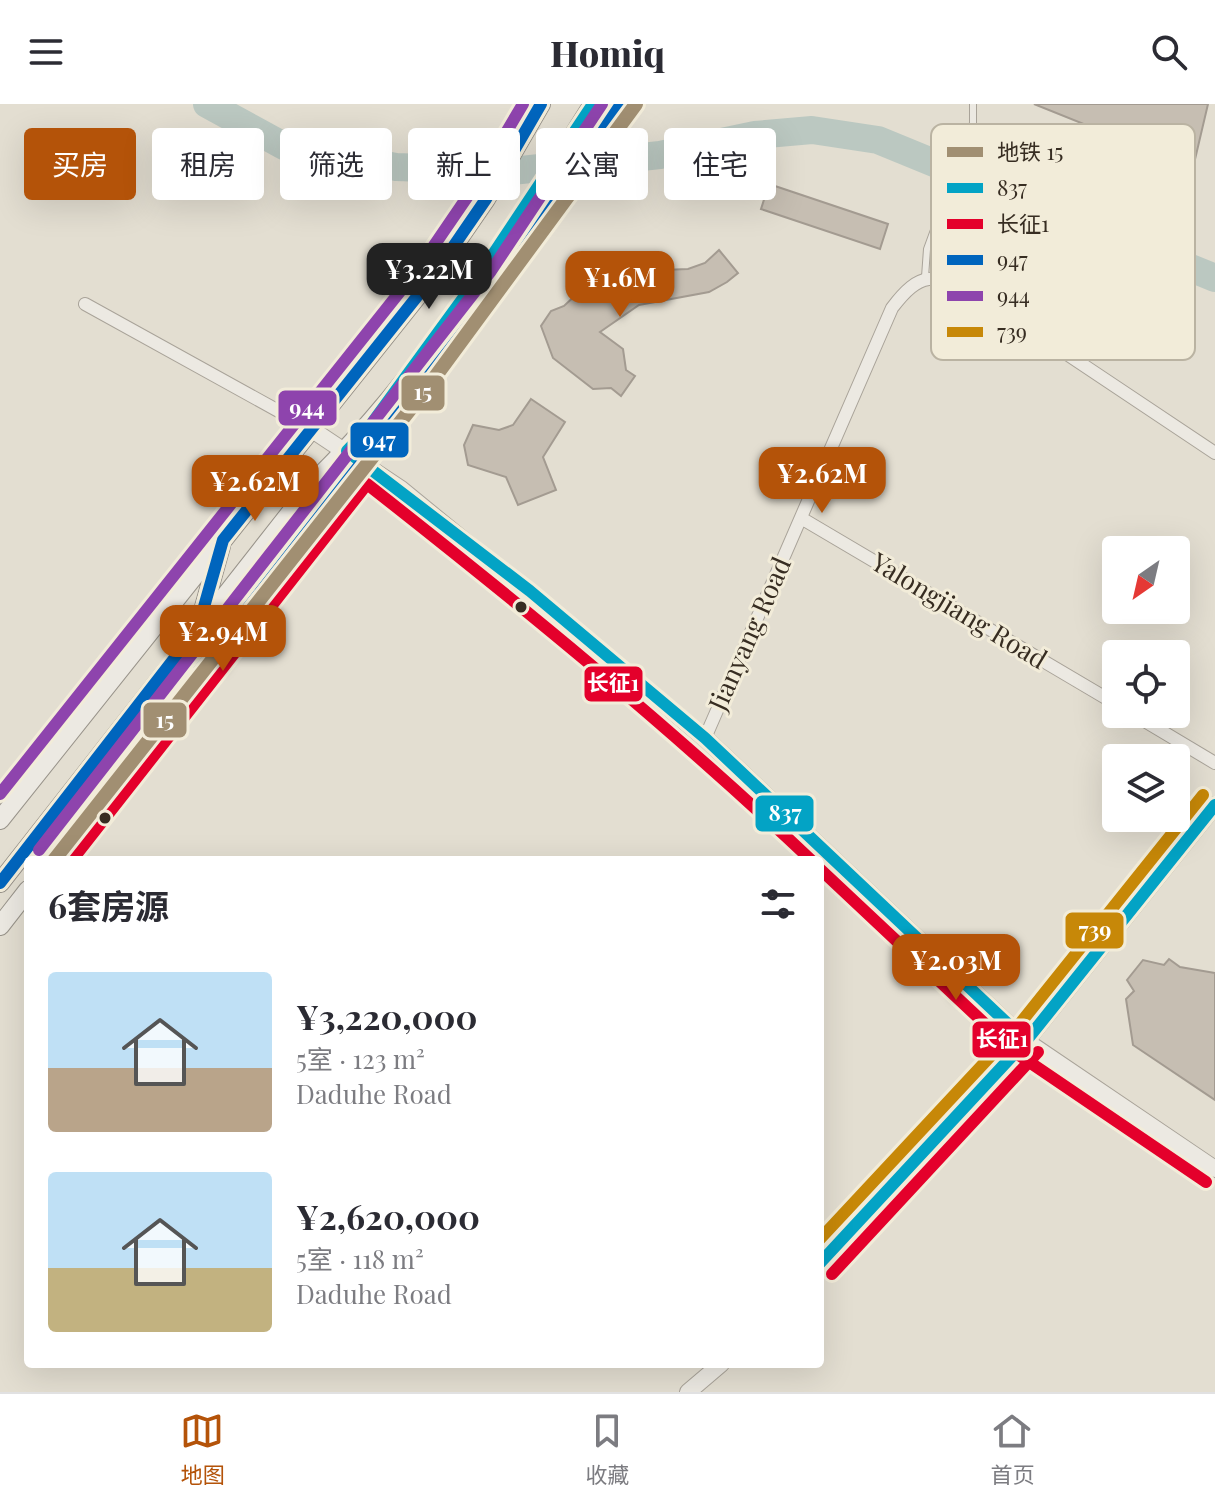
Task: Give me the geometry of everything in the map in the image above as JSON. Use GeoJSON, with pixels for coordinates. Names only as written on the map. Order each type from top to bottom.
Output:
{"type":"FeatureCollection","features":[{"type":"Feature","properties":{"kind":"main road"},"geometry":{"type":"LineString","coordinates":[[0,820],[431,279],[486,199],[541,104]]}},
{"type":"Feature","properties":{"kind":"main road"},"geometry":{"type":"LineString","coordinates":[[0,883],[316,480],[367,430],[472,286],[593,104]]}},
{"type":"Feature","properties":{"kind":"main road"},"geometry":{"type":"LineString","coordinates":[[55,856],[504,280],[593,151],[621,104]]}},
{"type":"Feature","properties":{"kind":"main road"},"geometry":{"type":"LineString","coordinates":[[198,628],[223,540]]}},
{"type":"Feature","properties":{"kind":"main road"},"geometry":{"type":"LineString","coordinates":[[0,870],[20,858]]}},
{"type":"Feature","properties":{"kind":"main road"},"geometry":{"type":"LineString","coordinates":[[0,926],[24,895]]}},
{"type":"Feature","properties":{"kind":"street"},"geometry":{"type":"LineString","coordinates":[[925,277],[931,278]]}},
{"type":"Feature","properties":{"kind":"street","name":"Jianyang Road"},"geometry":{"type":"LineString","coordinates":[[705,738],[892,308],[907,289],[925,277]]}},
{"type":"Feature","properties":{"kind":"street"},"geometry":{"type":"LineString","coordinates":[[85,304],[311,429],[364,462],[530,591],[705,738],[1026,1041],[1215,1169]]}},
{"type":"Feature","properties":{"kind":"street"},"geometry":{"type":"LineString","coordinates":[[1076,360],[1215,453]]}},
{"type":"Feature","properties":{"kind":"street","name":"Yalongjiang Road"},"geometry":{"type":"LineString","coordinates":[[801,518],[1102,696]]}},
{"type":"Feature","properties":{"kind":"street"},"geometry":{"type":"LineString","coordinates":[[1156,728],[1215,763]]}},
{"type":"Feature","properties":{"kind":"street"},"geometry":{"type":"LineString","coordinates":[[824,1259],[1026,1041],[1215,805]]}},
{"type":"Feature","properties":{"kind":"street"},"geometry":{"type":"LineString","coordinates":[[688,1392],[716,1368]]}},
{"type":"Feature","properties":{"kind":"lane"},"geometry":{"type":"LineString","coordinates":[[973,104],[973,124]]}},
{"type":"Feature","properties":{"kind":"lane"},"geometry":{"type":"LineString","coordinates":[[925,277],[931,237]]}},
{"type":"Feature","properties":{"kind":"building"},"geometry":{"type":"Polygon","coordinates":[[[1034,104],[1208,104],[1195,159],[1195,124],[1084,124],[1034,104]]]}},
{"type":"Feature","properties":{"kind":"building"},"geometry":{"type":"Polygon","coordinates":[[[776,186],[888,224],[880,249],[761,209],[764,200],[776,200],[776,186]]]}},
{"type":"Feature","properties":{"kind":"building"},"geometry":{"type":"Polygon","coordinates":[[[719,250],[738,273],[727,282],[709,292],[639,305],[600,332],[623,349],[626,370],[635,376],[621,396],[611,388],[593,389],[553,358],[541,326],[551,311],[564,306],[578,293],[592,289],[601,294],[617,280],[639,271],[688,269],[705,263],[719,250]]]}},
{"type":"Feature","properties":{"kind":"building"},"geometry":{"type":"Polygon","coordinates":[[[531,399],[565,422],[543,457],[556,490],[518,505],[506,477],[468,465],[464,445],[473,425],[499,430],[513,425],[531,399]]]}},
{"type":"Feature","properties":{"kind":"building"},"geometry":{"type":"Polygon","coordinates":[[[1169,959],[1180,967],[1215,973],[1215,1100],[1133,1045],[1126,999],[1134,991],[1127,980],[1143,960],[1164,965],[1169,959]]]}},
{"type":"Feature","properties":{"kind":"waterway"},"geometry":{"type":"LineString","coordinates":[[207,104],[284,146],[396,167],[512,171],[660,155],[755,135],[812,130],[878,140],[931,162]]}},
{"type":"Feature","properties":{"kind":"waterway"},"geometry":{"type":"LineString","coordinates":[[1195,270],[1215,278]]}},
{"type":"Feature","properties":{"kind":"metro line","name":"15"},"geometry":{"type":"LineString","coordinates":[[57,856],[424,392],[636,104]]}},
{"type":"Feature","properties":{"kind":"transit line","name":"944"},"geometry":{"type":"LineString","coordinates":[[0,794],[418,269],[472,190],[523,104]]}},
{"type":"Feature","properties":{"kind":"transit line","name":"947"},"geometry":{"type":"LineString","coordinates":[[0,883],[198,628],[223,540],[431,279],[486,199],[541,104]]}},
{"type":"Feature","properties":{"kind":"transit line","name":"837"},"geometry":{"type":"LineString","coordinates":[[593,104],[472,286],[367,430],[347,451],[530,591],[705,738],[1026,1041]]}},
{"type":"Feature","properties":{"kind":"transit line","name":"944"},"geometry":{"type":"LineString","coordinates":[[39,850],[491,271],[602,104]]}},
{"type":"Feature","properties":{"kind":"transit line","name":"947"},"geometry":{"type":"LineString","coordinates":[[198,672],[504,280],[621,104]]}},
{"type":"Feature","properties":{"kind":"transit line","name":"长征1"},"geometry":{"type":"LineString","coordinates":[[75,856],[367,484],[593,667],[807,856]]}},
{"type":"Feature","properties":{"kind":"transit line","name":"739"},"geometry":{"type":"LineString","coordinates":[[824,1235],[1014,1031],[1203,795]]}},
{"type":"Feature","properties":{"kind":"transit line","name":"837"},"geometry":{"type":"LineString","coordinates":[[824,1259],[1026,1041],[1215,805]]}},
{"type":"Feature","properties":{"kind":"transit line","name":"长征1"},"geometry":{"type":"LineString","coordinates":[[824,873],[1016,1053],[1206,1182]]}},
{"type":"Feature","properties":{"kind":"transit line","name":"长征1"},"geometry":{"type":"LineString","coordinates":[[832,1274],[1038,1052]]}}]}
